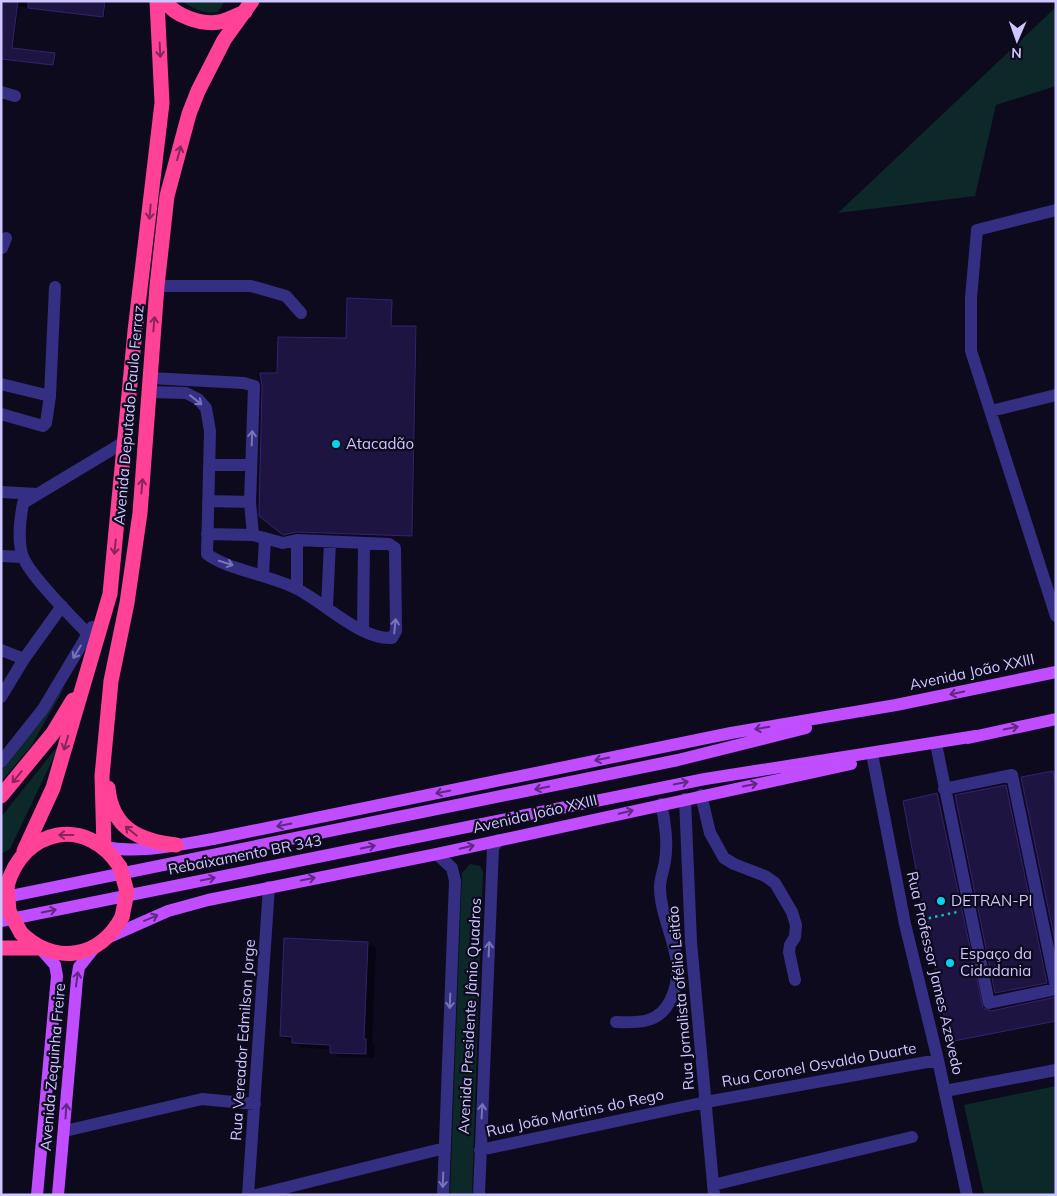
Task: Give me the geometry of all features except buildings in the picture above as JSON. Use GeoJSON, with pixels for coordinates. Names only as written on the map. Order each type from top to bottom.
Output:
{"type":"FeatureCollection","features":[{"type":"Feature","properties":{"kind":"highway","name":"Avenida Deputado Paulo Ferraz"},"geometry":{"type":"LineString","coordinates":[[4,892],[14,861],[53,788],[110,594],[136,331],[162,103],[157,1]]}},
{"type":"Feature","properties":{"kind":"highway"},"geometry":{"type":"LineString","coordinates":[[165,1],[181,15],[208,22],[220,22],[250,4]]}},
{"type":"Feature","properties":{"kind":"highway","name":"Avenida Deputado Paulo Ferraz"},"geometry":{"type":"LineString","coordinates":[[104,848],[102,776],[111,682],[127,603],[140,513],[157,286],[167,196],[189,114],[224,40],[250,4]]}},
{"type":"Feature","properties":{"kind":"highway"},"geometry":{"type":"LineString","coordinates":[[1,796],[54,733],[86,680]]}},
{"type":"Feature","properties":{"kind":"highway"},"geometry":{"type":"LineString","coordinates":[[111,682],[107,775],[109,795],[116,814],[131,833],[156,843],[176,845]]}},
{"type":"Feature","properties":{"kind":"highway"},"geometry":{"type":"LineString","coordinates":[[1,948],[40,948],[58,953],[77,953],[101,943],[122,917],[126,892],[120,867],[104,848],[89,839],[72,835],[55,835],[38,841],[14,861]]}},
{"type":"Feature","properties":{"kind":"highway"},"geometry":{"type":"LineString","coordinates":[[4,892],[9,911],[21,933],[40,948]]}},
{"type":"Feature","properties":{"kind":"main road","name":"Avenida João XXIII"},"geometry":{"type":"LineString","coordinates":[[104,848],[128,850],[176,845],[731,733],[896,705],[1056,672]]}},
{"type":"Feature","properties":{"kind":"main road","name":"Avenida João XXIII"},"geometry":{"type":"LineString","coordinates":[[468,804],[678,760],[896,705]]}},
{"type":"Feature","properties":{"kind":"main road","name":"Avenida João XXIII"},"geometry":{"type":"LineString","coordinates":[[101,943],[168,910],[269,887],[437,854],[1056,719]]}},
{"type":"Feature","properties":{"kind":"main road","name":"Avenida João XXIII"},"geometry":{"type":"LineString","coordinates":[[496,821],[705,778],[976,736]]}},
{"type":"Feature","properties":{"kind":"main road","name":"Rebaixamento BR 343"},"geometry":{"type":"LineString","coordinates":[[4,892],[468,804]]}},
{"type":"Feature","properties":{"kind":"main road","name":"Rebaixamento BR 343"},"geometry":{"type":"LineString","coordinates":[[1,921],[496,821]]}},
{"type":"Feature","properties":{"kind":"main road","name":"Avenida Zequinha Freire"},"geometry":{"type":"LineString","coordinates":[[58,1195],[79,967],[101,943]]}},
{"type":"Feature","properties":{"kind":"main road","name":"Avenida Zequinha Freire"},"geometry":{"type":"LineString","coordinates":[[37,1195],[44,1137],[57,976],[55,965],[40,948]]}},
{"type":"Feature","properties":{"kind":"main road"},"geometry":{"type":"LineString","coordinates":[[44,1137],[55,1136],[61,1139],[64,1145]]}},
{"type":"Feature","properties":{"kind":"street"},"geometry":{"type":"LineString","coordinates":[[1,92],[15,96]]}},
{"type":"Feature","properties":{"kind":"street"},"geometry":{"type":"LineString","coordinates":[[1056,210],[977,230],[970,332],[971,351],[1056,616]]}},
{"type":"Feature","properties":{"kind":"street"},"geometry":{"type":"LineString","coordinates":[[157,286],[252,286],[286,296],[301,313]]}},
{"type":"Feature","properties":{"kind":"street"},"geometry":{"type":"LineString","coordinates":[[1,414],[43,426],[46,423],[49,414],[55,287]]}},
{"type":"Feature","properties":{"kind":"street"},"geometry":{"type":"LineString","coordinates":[[1,384],[50,396]]}},
{"type":"Feature","properties":{"kind":"street"},"geometry":{"type":"LineString","coordinates":[[150,385],[251,384],[254,386],[250,502],[253,535]]}},
{"type":"Feature","properties":{"kind":"street"},"geometry":{"type":"LineString","coordinates":[[150,385],[186,393],[198,399],[206,408],[210,431],[210,465],[208,501],[207,534],[207,554],[214,560],[297,588],[363,630],[381,639],[392,638],[396,631],[395,548],[388,544],[297,540],[283,543],[253,535],[207,534]]}},
{"type":"Feature","properties":{"kind":"street"},"geometry":{"type":"LineString","coordinates":[[990,412],[1056,395]]}},
{"type":"Feature","properties":{"kind":"street"},"geometry":{"type":"LineString","coordinates":[[88,634],[40,581],[23,557],[19,524],[23,503],[126,441]]}},
{"type":"Feature","properties":{"kind":"street"},"geometry":{"type":"LineString","coordinates":[[210,465],[251,465]]}},
{"type":"Feature","properties":{"kind":"street"},"geometry":{"type":"LineString","coordinates":[[1,492],[37,494]]}},
{"type":"Feature","properties":{"kind":"street"},"geometry":{"type":"LineString","coordinates":[[208,501],[250,502]]}},
{"type":"Feature","properties":{"kind":"street"},"geometry":{"type":"LineString","coordinates":[[263,575],[266,539]]}},
{"type":"Feature","properties":{"kind":"street"},"geometry":{"type":"LineString","coordinates":[[297,540],[297,588]]}},
{"type":"Feature","properties":{"kind":"street"},"geometry":{"type":"LineString","coordinates":[[328,607],[330,542]]}},
{"type":"Feature","properties":{"kind":"street"},"geometry":{"type":"LineString","coordinates":[[363,630],[364,543]]}},
{"type":"Feature","properties":{"kind":"street"},"geometry":{"type":"LineString","coordinates":[[1,556],[23,557]]}},
{"type":"Feature","properties":{"kind":"street","name":"Avenida Deputado Paulo Ferraz"},"geometry":{"type":"LineString","coordinates":[[1,762],[43,709],[110,594]]}},
{"type":"Feature","properties":{"kind":"street"},"geometry":{"type":"LineString","coordinates":[[1,696],[24,659],[62,606]]}},
{"type":"Feature","properties":{"kind":"street"},"geometry":{"type":"LineString","coordinates":[[1,650],[24,659]]}},
{"type":"Feature","properties":{"kind":"street"},"geometry":{"type":"LineString","coordinates":[[936,744],[944,789],[989,1003],[1056,988],[1012,776],[944,789]]}},
{"type":"Feature","properties":{"kind":"street","name":"Rua Professor James Azevedo"},"geometry":{"type":"LineString","coordinates":[[873,759],[905,924],[938,1060],[967,1195]]}},
{"type":"Feature","properties":{"kind":"street"},"geometry":{"type":"LineString","coordinates":[[701,795],[710,833],[724,858],[734,864],[766,876],[775,883],[792,912],[796,924],[795,937],[790,945],[789,952],[795,980]]}},
{"type":"Feature","properties":{"kind":"street","name":"Rua Jornalista ofélio Leitão"},"geometry":{"type":"LineString","coordinates":[[685,799],[691,942],[713,1190]]}},
{"type":"Feature","properties":{"kind":"street"},"geometry":{"type":"LineString","coordinates":[[616,1022],[638,1023],[655,1018],[666,1010],[675,991],[678,964],[660,887],[666,858],[661,804]]}},
{"type":"Feature","properties":{"kind":"street","name":"Avenida Presidente Jânio Quadros"},"geometry":{"type":"LineString","coordinates":[[479,1195],[493,848],[498,840]]}},
{"type":"Feature","properties":{"kind":"street","name":"Avenida Presidente Jânio Quadros"},"geometry":{"type":"LineString","coordinates":[[437,854],[452,868],[455,881],[443,1195]]}},
{"type":"Feature","properties":{"kind":"street","name":"Rua Vereador Edmilson Jorge"},"geometry":{"type":"LineString","coordinates":[[248,1195],[269,887]]}},
{"type":"Feature","properties":{"kind":"street","name":"Rua Coronel Osvaldo Duarte"},"geometry":{"type":"LineString","coordinates":[[706,1102],[938,1060]]}},
{"type":"Feature","properties":{"kind":"street"},"geometry":{"type":"LineString","coordinates":[[945,1091],[1056,1070]]}},
{"type":"Feature","properties":{"kind":"street"},"geometry":{"type":"LineString","coordinates":[[65,1130],[202,1099],[255,1104]]}},
{"type":"Feature","properties":{"kind":"street","name":"Rua João Martins do Rego"},"geometry":{"type":"LineString","coordinates":[[480,1150],[706,1102]]}},
{"type":"Feature","properties":{"kind":"street"},"geometry":{"type":"LineString","coordinates":[[713,1190],[912,1137]]}},
{"type":"Feature","properties":{"kind":"street"},"geometry":{"type":"LineString","coordinates":[[256,1195],[445,1148]]}},
{"type":"Feature","properties":{"kind":"path"},"geometry":{"type":"LineString","coordinates":[[905,924],[970,909]]}},
{"type":"Feature","properties":{"kind":"green space"},"geometry":{"type":"Polygon","coordinates":[[[181,1],[225,1],[218,12],[208,13],[181,1]]]}},
{"type":"Feature","properties":{"kind":"green space"},"geometry":{"type":"Polygon","coordinates":[[[1056,7],[1056,86],[996,105],[975,196],[838,213],[1056,7]]]}},
{"type":"Feature","properties":{"kind":"green space"},"geometry":{"type":"Polygon","coordinates":[[[66,685],[31,746],[1,782],[1,771],[66,685]]]}},
{"type":"Feature","properties":{"kind":"green space"},"geometry":{"type":"Polygon","coordinates":[[[61,742],[10,849],[1,854],[1,817],[61,742]]]}},
{"type":"Feature","properties":{"kind":"green space"},"geometry":{"type":"Polygon","coordinates":[[[470,864],[480,866],[483,872],[472,1195],[450,1195],[462,873],[470,864]]]}},
{"type":"Feature","properties":{"kind":"green space"},"geometry":{"type":"Polygon","coordinates":[[[1056,1086],[1056,1195],[984,1195],[964,1105],[1056,1086]]]}},
{"type":"Feature","properties":{"kind":"place","name":"Atacadão"},"geometry":{"type":"Point","coordinates":[336,444]}},
{"type":"Feature","properties":{"kind":"place","name":"DETRAN-PI"},"geometry":{"type":"Point","coordinates":[941,901]}},
{"type":"Feature","properties":{"kind":"place","name":"Espaço da Cidadania"},"geometry":{"type":"Point","coordinates":[950,963]}}]}
